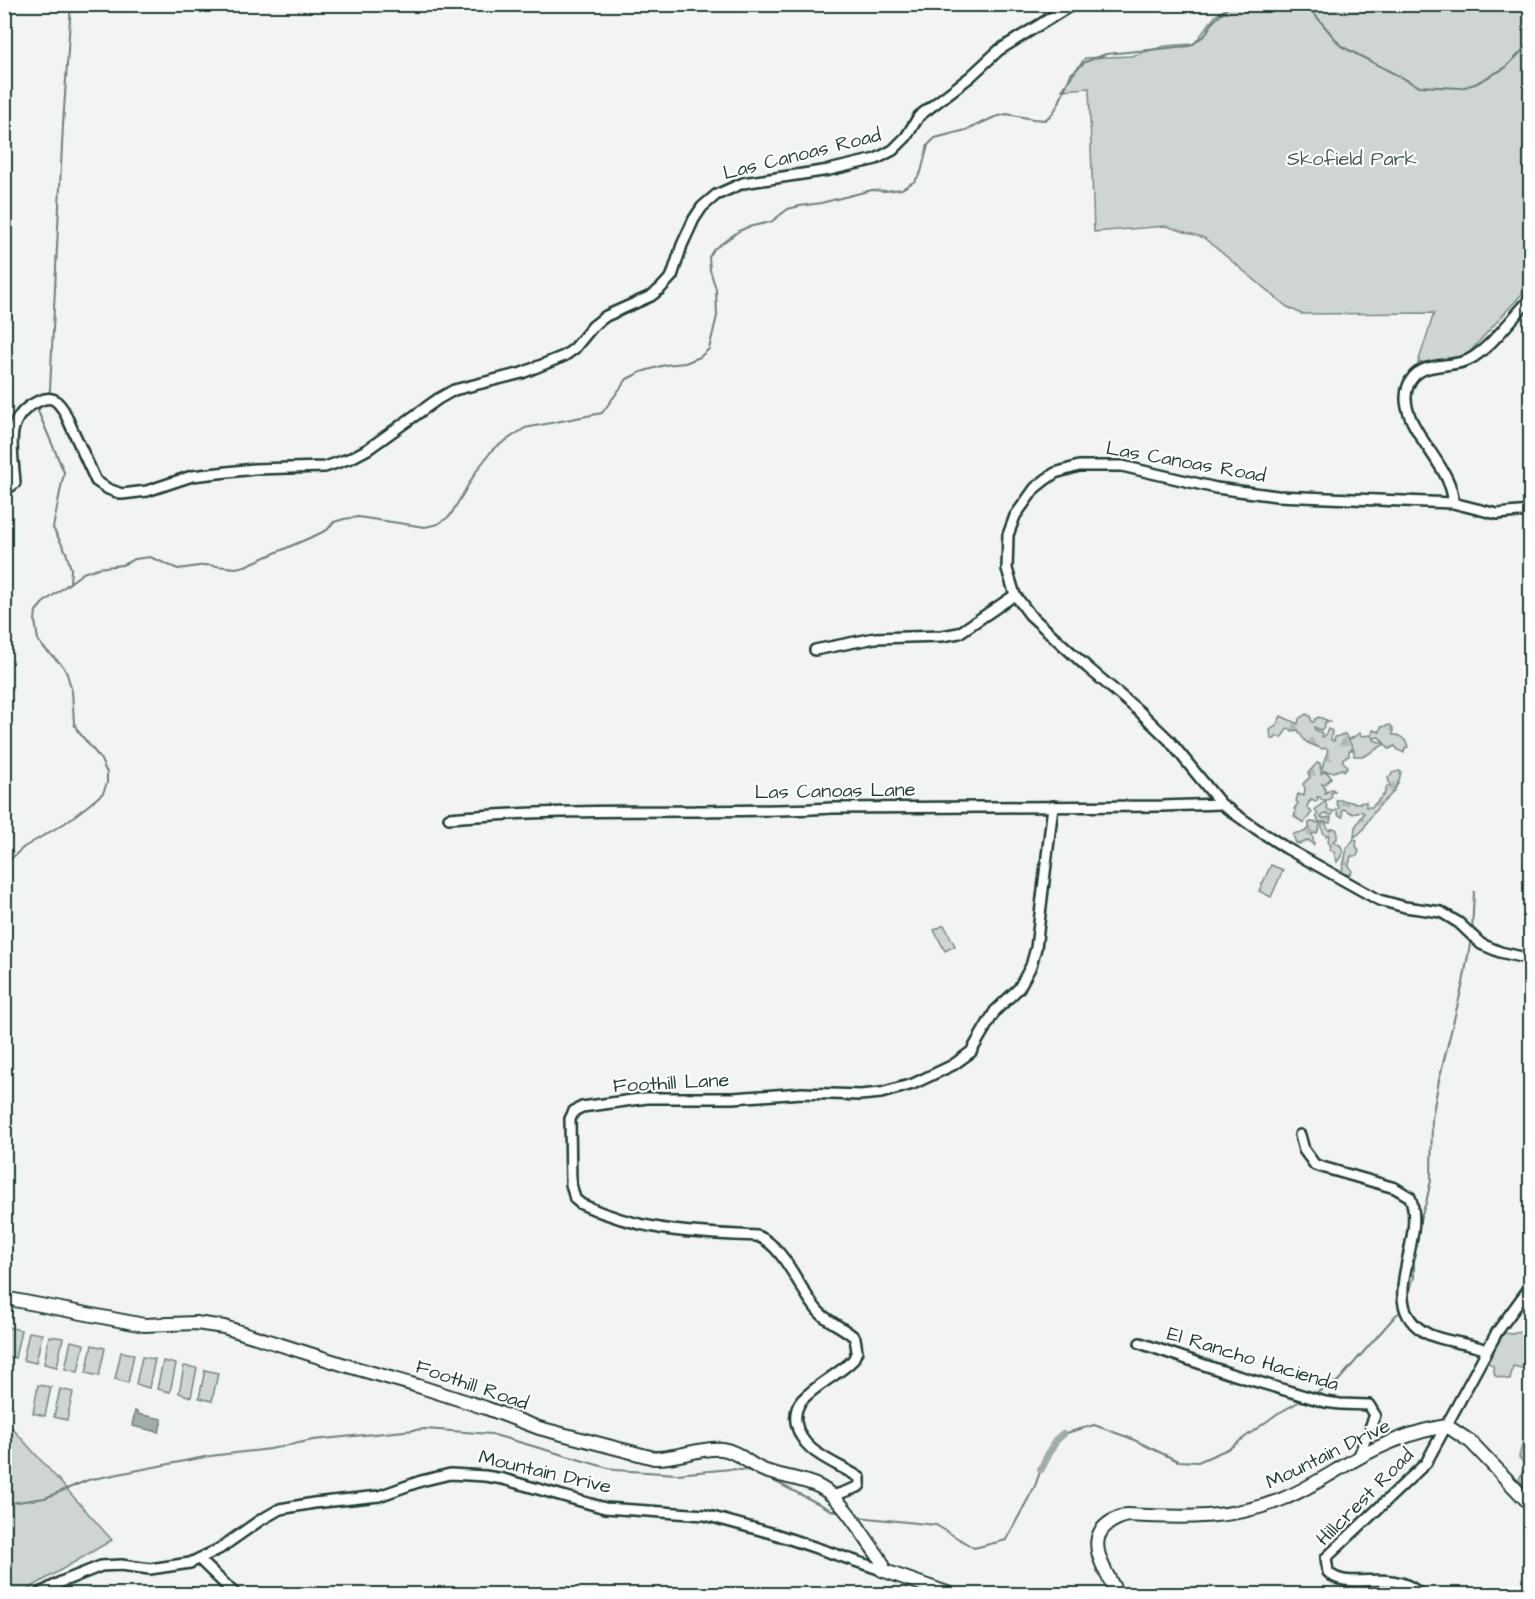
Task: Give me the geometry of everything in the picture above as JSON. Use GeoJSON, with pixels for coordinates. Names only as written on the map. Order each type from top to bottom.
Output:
{"type":"FeatureCollection","features":[{"type":"Feature","properties":{"kind":"main road","name":"Foothill Road"},"geometry":{"type":"LineString","coordinates":[[4,1298],[144,1325],[196,1323],[224,1327],[418,1386],[539,1428],[644,1456],[663,1459],[722,1449],[760,1469],[811,1484],[833,1496],[879,1557],[883,1565],[882,1569]]}},
{"type":"Feature","properties":{"kind":"main road","name":"Mountain Drive"},"geometry":{"type":"LineString","coordinates":[[1118,1594],[1099,1561],[1097,1551],[1100,1534],[1115,1520],[1127,1515],[1202,1518],[1252,1509],[1286,1498],[1358,1458],[1431,1428],[1447,1426]]}},
{"type":"Feature","properties":{"kind":"main road"},"geometry":{"type":"LineString","coordinates":[[1447,1426],[1471,1442],[1530,1504]]}},
{"type":"Feature","properties":{"kind":"main road","name":"Mountain Drive"},"geometry":{"type":"LineString","coordinates":[[882,1569],[950,1594]]}},
{"type":"Feature","properties":{"kind":"street","name":"Las Canoas Road"},"geometry":{"type":"LineString","coordinates":[[4,491],[15,483],[12,457],[16,418],[34,403],[46,397],[53,398],[64,411],[96,481],[122,494],[147,491],[192,476],[254,469],[325,467],[351,458],[368,449],[454,390],[522,373],[564,356],[574,349],[592,326],[606,316],[660,290],[672,276],[682,245],[694,219],[702,207],[716,195],[743,183],[829,170],[876,159],[893,150],[906,137],[918,116],[970,77],[999,50],[1073,4]]}},
{"type":"Feature","properties":{"kind":"street"},"geometry":{"type":"LineString","coordinates":[[1453,503],[1451,486],[1415,427],[1407,400],[1407,387],[1413,375],[1424,368],[1461,363],[1479,353],[1530,299]]}},
{"type":"Feature","properties":{"kind":"street","name":"Las Canoas Road"},"geometry":{"type":"LineString","coordinates":[[1530,511],[1488,513],[1453,503],[1256,494],[1215,488],[1122,466],[1079,465],[1055,473],[1045,480],[1035,488],[1015,516],[1008,535],[1007,569],[1015,595],[1030,615],[1140,712],[1168,740],[1221,804],[1287,848],[1379,900],[1405,907],[1441,912],[1459,923],[1481,944],[1500,952],[1530,959]]}},
{"type":"Feature","properties":{"kind":"street"},"geometry":{"type":"LineString","coordinates":[[815,650],[875,638],[942,636],[959,633],[1015,595]]}},
{"type":"Feature","properties":{"kind":"street","name":"Las Canoas Lane"},"geometry":{"type":"LineString","coordinates":[[448,818],[543,813],[1221,804]]}},
{"type":"Feature","properties":{"kind":"street","name":"Foothill Lane"},"geometry":{"type":"LineString","coordinates":[[833,1496],[858,1487],[860,1478],[813,1450],[800,1434],[796,1416],[798,1406],[805,1398],[853,1360],[857,1351],[855,1338],[819,1312],[766,1240],[757,1236],[674,1232],[649,1228],[581,1204],[575,1199],[571,1184],[570,1119],[574,1111],[582,1107],[647,1098],[733,1098],[802,1093],[881,1093],[913,1084],[954,1065],[971,1052],[995,1011],[1019,988],[1031,966],[1036,948],[1053,806]]}},
{"type":"Feature","properties":{"kind":"street"},"geometry":{"type":"LineString","coordinates":[[1300,1135],[1305,1150],[1315,1165],[1395,1188],[1410,1197],[1414,1214],[1411,1251],[1401,1296],[1408,1316],[1429,1334],[1487,1350]]}},
{"type":"Feature","properties":{"kind":"street"},"geometry":{"type":"LineString","coordinates":[[1447,1426],[1487,1350],[1507,1317],[1530,1287]]}},
{"type":"Feature","properties":{"kind":"street","name":"El Rancho Hacienda"},"geometry":{"type":"LineString","coordinates":[[1140,1343],[1228,1373],[1325,1401],[1370,1405],[1376,1415],[1358,1458]]}},
{"type":"Feature","properties":{"kind":"street","name":"Hillcrest Road"},"geometry":{"type":"LineString","coordinates":[[1420,1594],[1409,1586],[1390,1580],[1335,1578],[1326,1568],[1326,1558],[1426,1463],[1447,1426]]}},
{"type":"Feature","properties":{"kind":"street","name":"Mountain Drive"},"geometry":{"type":"LineString","coordinates":[[39,1594],[61,1582],[102,1566],[121,1564],[150,1569],[199,1559],[219,1549],[280,1509],[379,1496],[435,1477],[464,1474],[503,1479],[598,1507],[682,1512],[713,1517],[775,1534],[882,1569]]}},
{"type":"Feature","properties":{"kind":"street"},"geometry":{"type":"LineString","coordinates":[[199,1559],[235,1594]]}},
{"type":"Feature","properties":{"kind":"green space","name":"Skofield Park"},"geometry":{"type":"Polygon","coordinates":[[[1232,5],[1530,5],[1530,285],[1466,356],[1418,363],[1434,313],[1301,314],[1286,306],[1204,238],[1166,226],[1094,232],[1089,88],[1062,90],[1085,58],[1131,56],[1165,46],[1194,44],[1216,15],[1232,5]]]}},
{"type":"Feature","properties":{"kind":"green space"},"geometry":{"type":"Polygon","coordinates":[[[1306,714],[1310,716],[1312,722],[1319,717],[1331,722],[1325,722],[1321,730],[1314,727],[1322,733],[1322,737],[1328,729],[1332,731],[1331,740],[1334,741],[1335,737],[1345,734],[1353,748],[1349,751],[1349,756],[1343,758],[1343,762],[1348,766],[1344,771],[1342,769],[1333,772],[1323,771],[1328,750],[1308,743],[1298,730],[1292,731],[1288,728],[1281,738],[1276,736],[1275,739],[1271,739],[1270,730],[1276,726],[1281,716],[1298,724],[1299,719],[1306,714]]]}},
{"type":"Feature","properties":{"kind":"green space"},"geometry":{"type":"Polygon","coordinates":[[[1390,725],[1393,728],[1393,735],[1400,737],[1407,744],[1408,747],[1405,748],[1404,753],[1395,746],[1389,749],[1379,737],[1372,736],[1373,730],[1380,732],[1381,727],[1390,725]]]}},
{"type":"Feature","properties":{"kind":"green space"},"geometry":{"type":"Polygon","coordinates":[[[1360,733],[1361,736],[1371,735],[1374,740],[1385,744],[1365,756],[1354,756],[1354,750],[1349,750],[1345,742],[1360,733]]]}},
{"type":"Feature","properties":{"kind":"green space"},"geometry":{"type":"Polygon","coordinates":[[[1317,763],[1320,763],[1321,774],[1328,773],[1331,778],[1322,784],[1325,793],[1332,789],[1335,791],[1331,793],[1332,797],[1328,800],[1317,797],[1318,800],[1315,802],[1313,800],[1309,802],[1307,807],[1312,812],[1304,823],[1294,817],[1296,811],[1294,809],[1298,803],[1296,801],[1298,794],[1304,796],[1303,784],[1310,777],[1308,773],[1317,763]]]}},
{"type":"Feature","properties":{"kind":"green space"},"geometry":{"type":"Polygon","coordinates":[[[1401,772],[1399,781],[1392,793],[1354,837],[1355,827],[1364,813],[1360,811],[1353,814],[1344,809],[1342,810],[1343,817],[1339,816],[1336,810],[1339,808],[1337,800],[1354,803],[1366,802],[1366,807],[1372,807],[1385,793],[1387,786],[1390,786],[1388,777],[1401,772]]]}},
{"type":"Feature","properties":{"kind":"green space"},"geometry":{"type":"Polygon","coordinates":[[[1325,801],[1328,810],[1334,811],[1332,815],[1324,814],[1321,817],[1331,817],[1330,823],[1325,823],[1329,830],[1334,828],[1337,830],[1337,839],[1333,841],[1341,846],[1343,853],[1337,862],[1334,852],[1329,849],[1331,845],[1328,843],[1329,834],[1326,836],[1323,831],[1324,822],[1319,822],[1316,816],[1318,815],[1315,810],[1325,801]]]}},
{"type":"Feature","properties":{"kind":"green space"},"geometry":{"type":"Polygon","coordinates":[[[1311,822],[1321,823],[1317,833],[1312,834],[1314,844],[1309,840],[1300,844],[1296,843],[1293,835],[1309,829],[1311,822]]]}},
{"type":"Feature","properties":{"kind":"green space"},"geometry":{"type":"Polygon","coordinates":[[[1354,839],[1357,840],[1356,846],[1359,851],[1357,856],[1351,856],[1349,865],[1352,871],[1347,875],[1342,871],[1347,848],[1354,839]]]}},
{"type":"Feature","properties":{"kind":"green space"},"geometry":{"type":"Polygon","coordinates":[[[1271,865],[1283,870],[1271,897],[1259,891],[1271,865]]]}},
{"type":"Feature","properties":{"kind":"green space"},"geometry":{"type":"Polygon","coordinates":[[[944,925],[955,946],[945,951],[934,930],[944,925]]]}},
{"type":"Feature","properties":{"kind":"green space"},"geometry":{"type":"Polygon","coordinates":[[[7,1327],[21,1330],[15,1358],[5,1356],[7,1327]]]}},
{"type":"Feature","properties":{"kind":"green space"},"geometry":{"type":"Polygon","coordinates":[[[1530,1327],[1530,1370],[1513,1366],[1510,1380],[1495,1376],[1493,1366],[1487,1362],[1504,1333],[1513,1334],[1530,1327]]]}},
{"type":"Feature","properties":{"kind":"green space"},"geometry":{"type":"Polygon","coordinates":[[[29,1332],[42,1334],[36,1363],[23,1360],[29,1332]]]}},
{"type":"Feature","properties":{"kind":"green space"},"geometry":{"type":"Polygon","coordinates":[[[49,1336],[63,1338],[57,1367],[44,1364],[49,1336]]]}},
{"type":"Feature","properties":{"kind":"green space"},"geometry":{"type":"Polygon","coordinates":[[[71,1341],[84,1344],[78,1372],[65,1369],[71,1341]]]}},
{"type":"Feature","properties":{"kind":"green space"},"geometry":{"type":"Polygon","coordinates":[[[92,1345],[105,1348],[99,1376],[86,1373],[92,1345]]]}},
{"type":"Feature","properties":{"kind":"green space"},"geometry":{"type":"Polygon","coordinates":[[[121,1352],[134,1354],[128,1383],[115,1379],[121,1352]]]}},
{"type":"Feature","properties":{"kind":"green space"},"geometry":{"type":"Polygon","coordinates":[[[142,1357],[155,1359],[149,1388],[136,1384],[142,1357]]]}},
{"type":"Feature","properties":{"kind":"green space"},"geometry":{"type":"Polygon","coordinates":[[[163,1361],[176,1364],[170,1392],[157,1389],[163,1361]]]}},
{"type":"Feature","properties":{"kind":"green space"},"geometry":{"type":"Polygon","coordinates":[[[184,1366],[197,1368],[191,1397],[179,1393],[184,1366]]]}},
{"type":"Feature","properties":{"kind":"green space"},"geometry":{"type":"Polygon","coordinates":[[[205,1370],[218,1373],[212,1401],[199,1398],[205,1370]]]}},
{"type":"Feature","properties":{"kind":"green space"},"geometry":{"type":"Polygon","coordinates":[[[38,1385],[51,1387],[45,1416],[33,1413],[38,1385]]]}},
{"type":"Feature","properties":{"kind":"green space"},"geometry":{"type":"Polygon","coordinates":[[[60,1389],[73,1392],[67,1420],[54,1417],[60,1389]]]}},
{"type":"Feature","properties":{"kind":"green space"},"geometry":{"type":"Polygon","coordinates":[[[1530,1412],[1530,1493],[1519,1480],[1525,1465],[1519,1457],[1530,1412]]]}},
{"type":"Feature","properties":{"kind":"green space"},"geometry":{"type":"Polygon","coordinates":[[[5,1420],[112,1540],[20,1594],[5,1594],[5,1420]]]}},
{"type":"Feature","properties":{"kind":"shaded area"},"geometry":{"type":"Polygon","coordinates":[[[135,1411],[138,1414],[162,1419],[159,1432],[132,1426],[135,1411]]]}},
{"type":"Feature","properties":{"kind":"waterway"},"geometry":{"type":"LineString","coordinates":[[47,396],[50,390],[71,4]]}},
{"type":"Feature","properties":{"kind":"waterway"},"geometry":{"type":"LineString","coordinates":[[4,865],[24,847],[65,823],[90,804],[103,793],[107,783],[107,773],[100,758],[74,723],[72,691],[67,674],[63,666],[38,640],[35,621],[36,611],[43,603],[83,573],[150,557],[178,569],[206,565],[236,568],[327,530],[334,522],[358,517],[425,527],[438,524],[450,516],[477,470],[493,449],[525,428],[602,413],[627,379],[665,365],[685,363],[700,357],[709,349],[717,316],[716,289],[710,270],[709,257],[714,249],[739,231],[771,222],[788,209],[872,190],[902,189],[915,181],[921,172],[928,145],[935,138],[966,130],[1007,114],[1045,120],[1058,105],[1071,74],[1085,62],[1106,54],[1190,46],[1205,35],[1213,22],[1231,4]]}},
{"type":"Feature","properties":{"kind":"waterway"},"geometry":{"type":"LineString","coordinates":[[1306,4],[1341,46],[1418,86],[1461,88],[1475,84],[1505,68],[1530,43]]}},
{"type":"Feature","properties":{"kind":"waterway"},"geometry":{"type":"LineString","coordinates":[[42,404],[38,411],[64,472],[53,528],[66,552],[71,569],[70,583]]}},
{"type":"Feature","properties":{"kind":"waterway"},"geometry":{"type":"LineString","coordinates":[[1472,931],[1474,892]]}},
{"type":"Feature","properties":{"kind":"waterway"},"geometry":{"type":"LineString","coordinates":[[1417,1227],[1431,1180],[1432,1118],[1439,1080],[1463,983],[1471,939]]}},
{"type":"Feature","properties":{"kind":"waterway"},"geometry":{"type":"LineString","coordinates":[[1408,1297],[1414,1277],[1414,1250]]}},
{"type":"Feature","properties":{"kind":"waterway"},"geometry":{"type":"LineString","coordinates":[[1312,1395],[1338,1381],[1403,1310]]}},
{"type":"Feature","properties":{"kind":"waterway"},"geometry":{"type":"LineString","coordinates":[[1063,1434],[1094,1425],[1130,1438],[1178,1461],[1198,1462],[1230,1448],[1277,1414],[1304,1399]]}},
{"type":"Feature","properties":{"kind":"waterway"},"geometry":{"type":"LineString","coordinates":[[4,1504],[45,1498],[88,1480],[210,1456],[270,1449],[313,1440],[425,1429],[491,1434],[615,1470],[677,1474],[731,1469],[752,1471]]}},
{"type":"Feature","properties":{"kind":"waterway"},"geometry":{"type":"LineString","coordinates":[[1041,1469],[1056,1440],[1063,1434]]}},
{"type":"Feature","properties":{"kind":"waterway"},"geometry":{"type":"LineString","coordinates":[[858,1517],[936,1525],[974,1548],[1006,1540],[1035,1486],[1041,1469]]}},
{"type":"Feature","properties":{"kind":"waterway"},"geometry":{"type":"LineString","coordinates":[[768,1478],[841,1513]]}}]}
